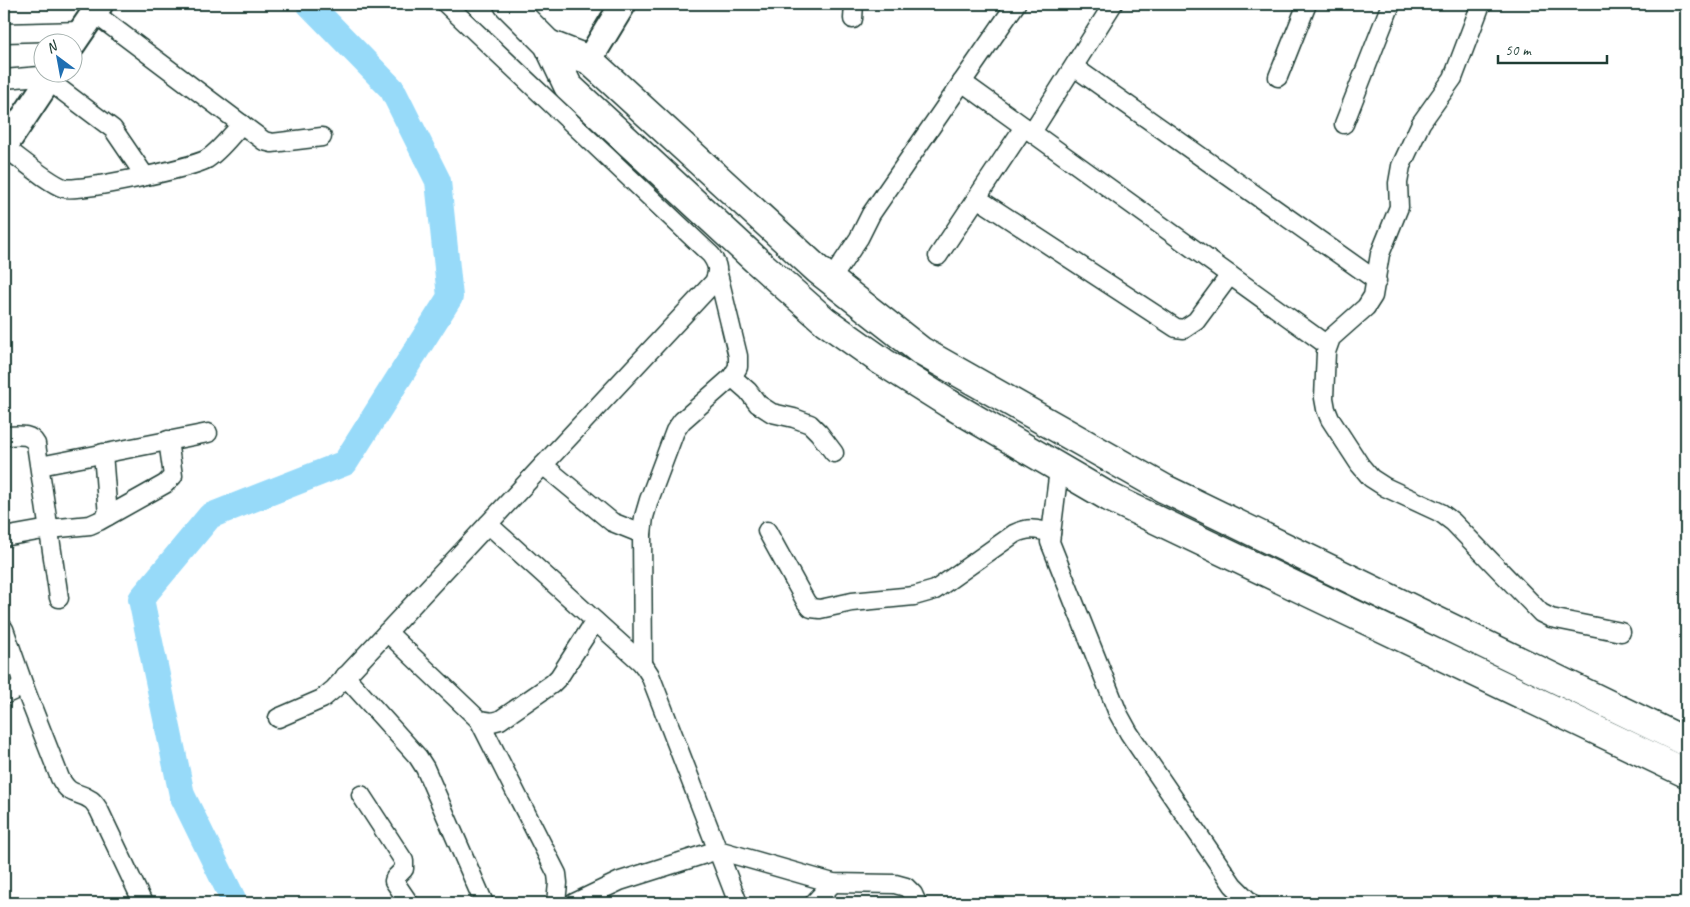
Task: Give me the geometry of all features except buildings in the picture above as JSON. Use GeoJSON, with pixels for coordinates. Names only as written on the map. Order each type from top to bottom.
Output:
{"type":"FeatureCollection","features":[{"type":"Feature","properties":{"kind":"highway"},"geometry":{"type":"LineString","coordinates":[[508,4],[548,44],[568,86],[748,253],[825,321],[883,362],[1059,469],[1151,518],[1686,773]]}},
{"type":"Feature","properties":{"kind":"highway"},"geometry":{"type":"LineString","coordinates":[[548,44],[588,60],[830,281],[921,351],[1165,489],[1686,742]]}},
{"type":"Feature","properties":{"kind":"main road"},"geometry":{"type":"LineString","coordinates":[[588,60],[623,4]]}},
{"type":"Feature","properties":{"kind":"main road"},"geometry":{"type":"LineString","coordinates":[[4,147],[47,82]]}},
{"type":"Feature","properties":{"kind":"street"},"geometry":{"type":"LineString","coordinates":[[446,4],[711,255],[718,264],[718,274],[738,356],[738,367],[732,378],[682,421],[675,431],[649,500],[642,534],[643,665]]}},
{"type":"Feature","properties":{"kind":"street"},"geometry":{"type":"LineString","coordinates":[[830,281],[859,238],[871,214],[1016,4]]}},
{"type":"Feature","properties":{"kind":"street"},"geometry":{"type":"LineString","coordinates":[[938,256],[976,198],[1074,67],[1113,4]]}},
{"type":"Feature","properties":{"kind":"street"},"geometry":{"type":"LineString","coordinates":[[1278,77],[1307,4]]}},
{"type":"Feature","properties":{"kind":"street"},"geometry":{"type":"LineString","coordinates":[[1344,124],[1391,4]]}},
{"type":"Feature","properties":{"kind":"street"},"geometry":{"type":"LineString","coordinates":[[1481,4],[1453,78],[1421,123],[1401,166],[1398,183],[1399,208],[1380,254],[1377,281],[1371,302],[1336,332],[1327,345],[1324,398],[1326,408],[1330,419],[1360,465],[1371,478],[1385,487],[1442,513],[1541,613],[1551,618],[1621,632]]}},
{"type":"Feature","properties":{"kind":"street"},"geometry":{"type":"LineString","coordinates":[[4,34],[87,23],[242,124],[264,141],[272,143],[322,137]]}},
{"type":"Feature","properties":{"kind":"street"},"geometry":{"type":"LineString","coordinates":[[1074,67],[1377,281]]}},
{"type":"Feature","properties":{"kind":"street"},"geometry":{"type":"LineString","coordinates":[[4,79],[32,77]]}},
{"type":"Feature","properties":{"kind":"street"},"geometry":{"type":"LineString","coordinates":[[58,82],[108,124],[145,176]]}},
{"type":"Feature","properties":{"kind":"street"},"geometry":{"type":"LineString","coordinates":[[962,82],[1327,345]]}},
{"type":"Feature","properties":{"kind":"street"},"geometry":{"type":"LineString","coordinates":[[4,147],[59,186],[72,189],[145,176],[200,162],[208,158],[242,124]]}},
{"type":"Feature","properties":{"kind":"street"},"geometry":{"type":"LineString","coordinates":[[976,198],[1176,328],[1184,329],[1196,321],[1230,275]]}},
{"type":"Feature","properties":{"kind":"street"},"geometry":{"type":"LineString","coordinates":[[278,718],[322,699],[345,676],[714,282],[718,274]]}},
{"type":"Feature","properties":{"kind":"street"},"geometry":{"type":"LineString","coordinates":[[732,378],[748,391],[758,404],[772,413],[810,424],[834,453]]}},
{"type":"Feature","properties":{"kind":"street"},"geometry":{"type":"LineString","coordinates":[[40,466],[208,433]]}},
{"type":"Feature","properties":{"kind":"street"},"geometry":{"type":"LineString","coordinates":[[4,436],[30,437],[36,444],[59,598]]}},
{"type":"Feature","properties":{"kind":"street"},"geometry":{"type":"LineString","coordinates":[[4,537],[49,529],[90,525],[165,484],[172,476],[168,440]]}},
{"type":"Feature","properties":{"kind":"street"},"geometry":{"type":"LineString","coordinates":[[102,453],[108,516]]}},
{"type":"Feature","properties":{"kind":"street"},"geometry":{"type":"LineString","coordinates":[[543,465],[612,522],[642,534]]}},
{"type":"Feature","properties":{"kind":"street"},"geometry":{"type":"LineString","coordinates":[[1059,469],[1050,542],[1123,723],[1233,885],[1251,903]]}},
{"type":"Feature","properties":{"kind":"street"},"geometry":{"type":"LineString","coordinates":[[488,524],[643,665],[650,675],[738,903]]}},
{"type":"Feature","properties":{"kind":"street"},"geometry":{"type":"LineString","coordinates":[[768,531],[806,602],[811,608],[820,609],[852,602],[914,596],[935,590],[964,568],[1024,529],[1031,528],[1051,533]]}},
{"type":"Feature","properties":{"kind":"street"},"geometry":{"type":"LineString","coordinates":[[479,720],[492,722],[500,720],[552,684],[559,677],[595,621]]}},
{"type":"Feature","properties":{"kind":"street"},"geometry":{"type":"LineString","coordinates":[[4,629],[60,778],[66,788],[91,800],[99,810],[143,903]]}},
{"type":"Feature","properties":{"kind":"street"},"geometry":{"type":"LineString","coordinates":[[387,632],[479,720],[557,874],[556,903]]}},
{"type":"Feature","properties":{"kind":"street"},"geometry":{"type":"LineString","coordinates":[[345,676],[418,757],[425,768],[484,903]]}},
{"type":"Feature","properties":{"kind":"street"},"geometry":{"type":"LineString","coordinates":[[4,695],[24,686]]}},
{"type":"Feature","properties":{"kind":"street"},"geometry":{"type":"LineString","coordinates":[[361,795],[404,861],[404,869],[394,881],[409,903]]}},
{"type":"Feature","properties":{"kind":"street"},"geometry":{"type":"LineString","coordinates":[[574,903],[620,881],[718,850],[833,883],[895,884],[906,887],[913,894],[917,903]]}},
{"type":"Feature","properties":{"kind":"street"},"geometry":{"type":"LineString","coordinates":[[814,903],[833,883]]}},
{"type":"Feature","properties":{"kind":"waterway"},"geometry":{"type":"LineString","coordinates":[[235,903],[182,795],[141,599],[210,516],[345,463],[450,297],[438,181],[392,89],[309,4]]}}]}
